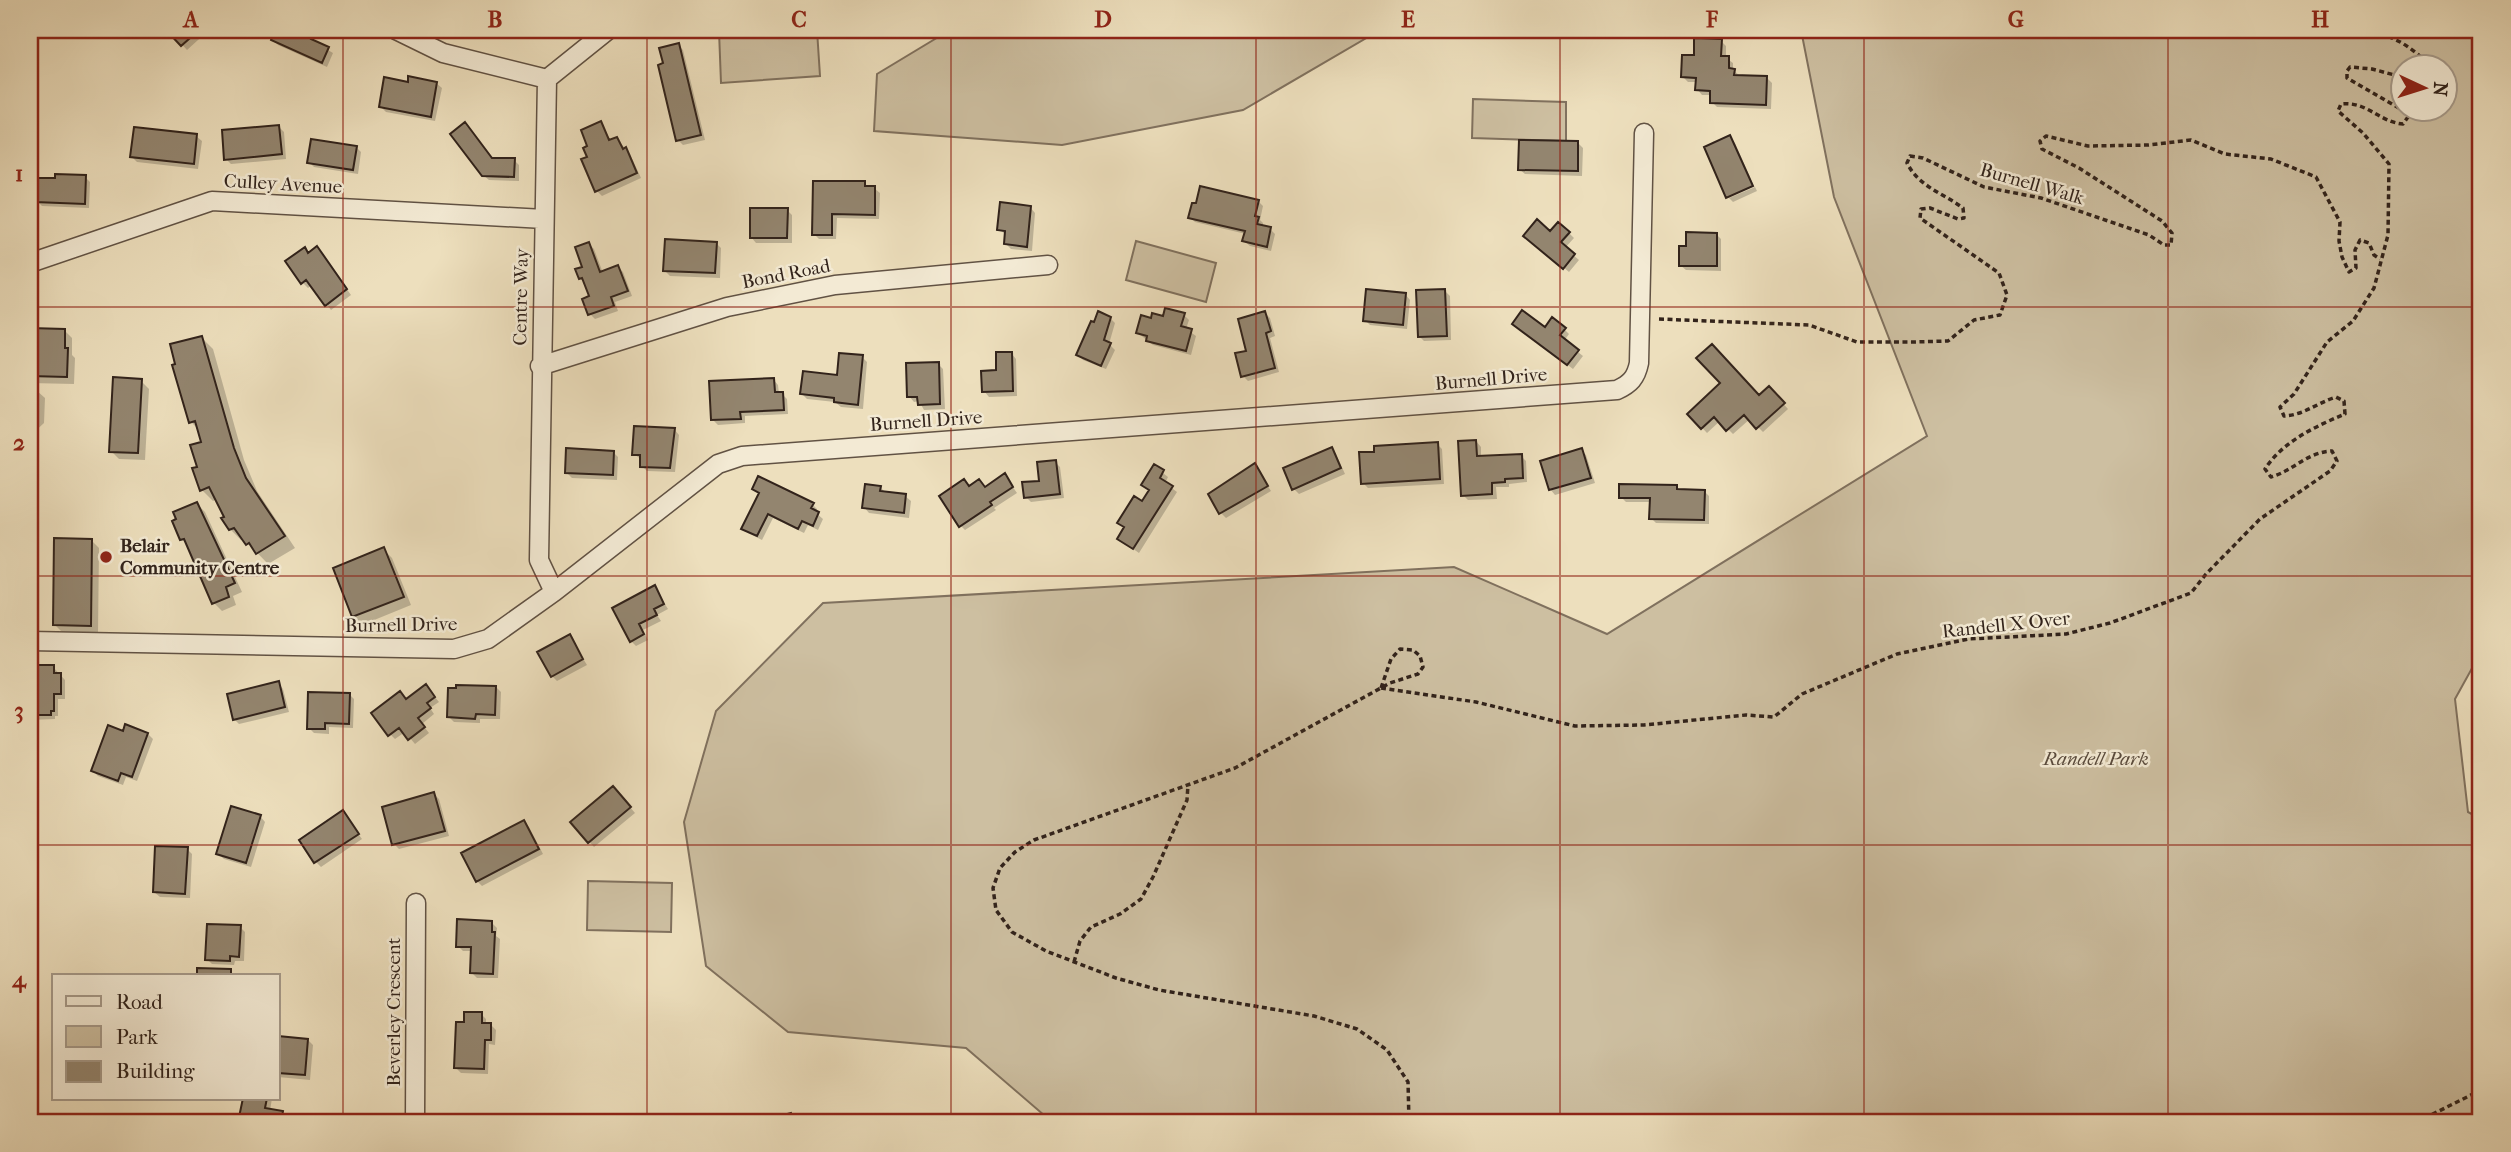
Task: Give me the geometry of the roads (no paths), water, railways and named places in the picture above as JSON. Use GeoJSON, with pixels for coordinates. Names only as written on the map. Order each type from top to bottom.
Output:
{"type":"FeatureCollection","features":[{"type":"Feature","properties":{"kind":"street"},"geometry":{"type":"LineString","coordinates":[[396,30],[443,53],[547,79],[608,30]]}},
{"type":"Feature","properties":{"kind":"street","name":"Centre Way"},"geometry":{"type":"LineString","coordinates":[[547,79],[540,366],[539,560],[554,592]]}},
{"type":"Feature","properties":{"kind":"street","name":"Burnell Drive"},"geometry":{"type":"LineString","coordinates":[[30,641],[454,649],[488,639],[554,592],[718,464],[742,456],[1617,390],[1626,386],[1637,375],[1643,133]]}},
{"type":"Feature","properties":{"kind":"street","name":"Culley Avenue"},"geometry":{"type":"LineString","coordinates":[[30,263],[212,201],[544,219]]}},
{"type":"Feature","properties":{"kind":"street","name":"Bond Road"},"geometry":{"type":"LineString","coordinates":[[540,366],[727,307],[835,285],[1048,265]]}},
{"type":"Feature","properties":{"kind":"street","name":"Beverley Crescent"},"geometry":{"type":"LineString","coordinates":[[415,1122],[416,903]]}},
{"type":"Feature","properties":{"kind":"place","name":"Belair Community Centre"},"geometry":{"type":"Point","coordinates":[106,557]}},
{"type":"Feature","properties":{"kind":"park label","name":"Randell Park"},"geometry":{"type":"Point","coordinates":[2096,759]}}]}
